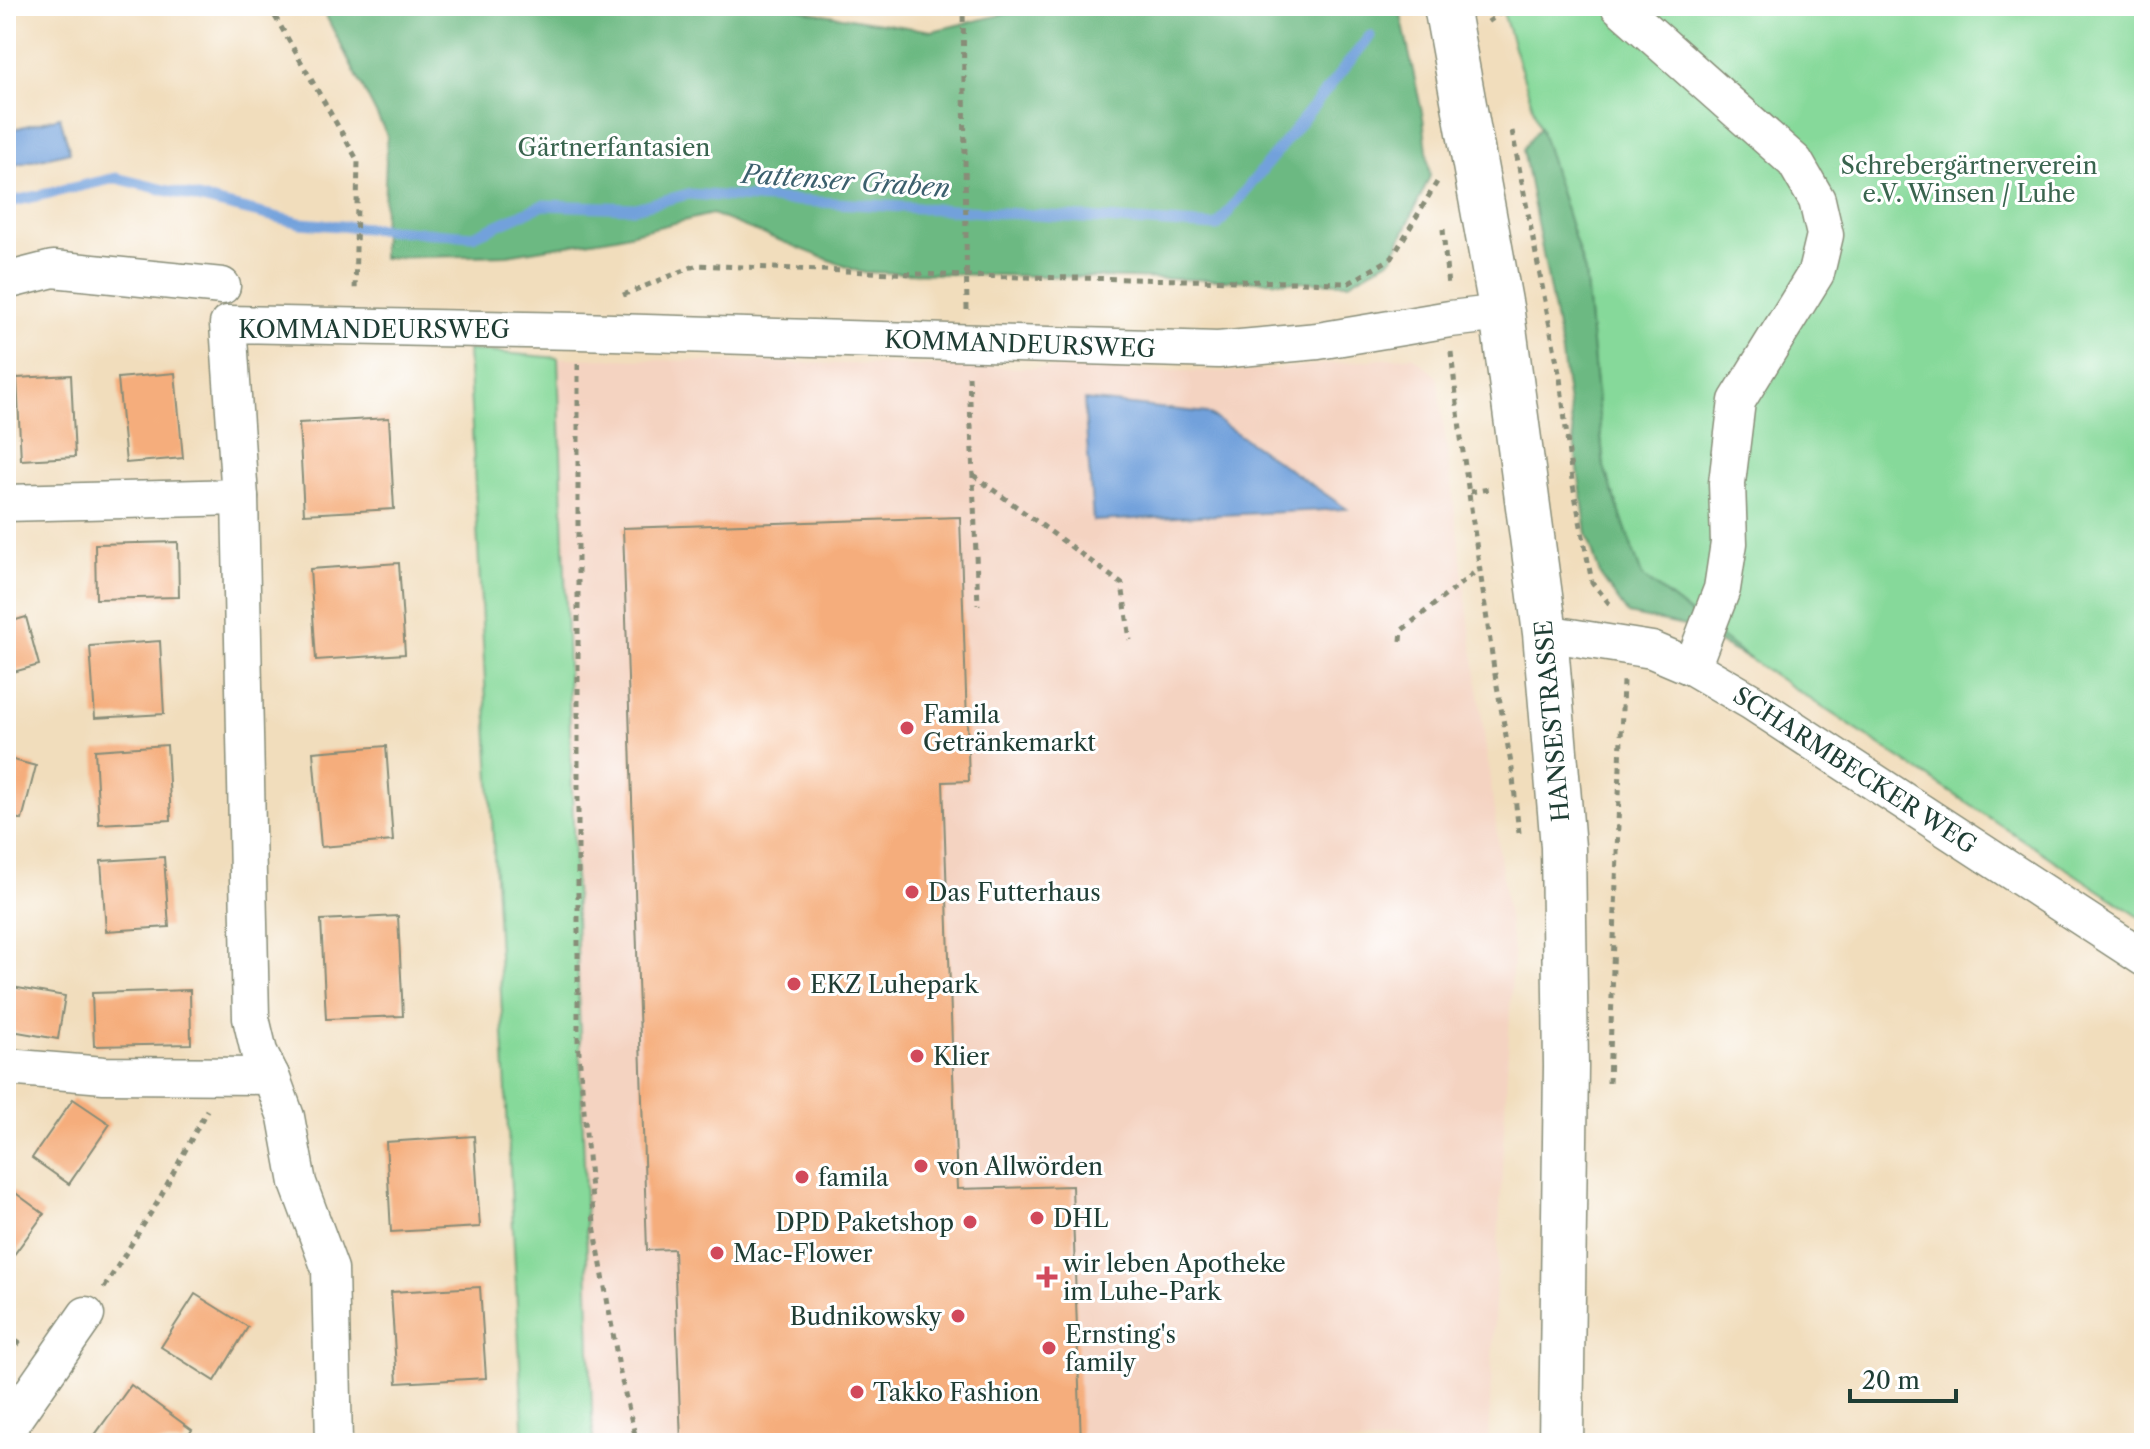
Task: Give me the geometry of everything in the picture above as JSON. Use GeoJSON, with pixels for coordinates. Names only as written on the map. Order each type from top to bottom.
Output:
{"type":"FeatureCollection","features":[{"type":"Feature","properties":{"kind":"main road","name":"HANSESTRASSE"},"geometry":{"type":"LineString","coordinates":[[1446,6],[1502,313],[1545,633],[1563,847],[1566,1066],[1561,1443]]}},
{"type":"Feature","properties":{"kind":"street"},"geometry":{"type":"LineString","coordinates":[[1619,6],[1795,162],[1817,200],[1825,235],[1816,273],[1737,401],[1727,483],[1729,543],[1722,589],[1692,667]]}},
{"type":"Feature","properties":{"kind":"street"},"geometry":{"type":"LineString","coordinates":[[6,281],[53,269],[222,286]]}},
{"type":"Feature","properties":{"kind":"street","name":"KOMMANDEURSWEG"},"geometry":{"type":"LineString","coordinates":[[334,1443],[330,1269],[298,1183],[286,1117],[259,1052],[251,1018],[240,497],[228,324],[1218,350],[1318,341],[1502,313]]}},
{"type":"Feature","properties":{"kind":"street"},"geometry":{"type":"LineString","coordinates":[[6,503],[240,497]]}},
{"type":"Feature","properties":{"kind":"street","name":"SCHARMBECKER WEG"},"geometry":{"type":"LineString","coordinates":[[1545,633],[1652,650],[1692,667],[1752,702],[2144,958]]}},
{"type":"Feature","properties":{"kind":"street"},"geometry":{"type":"LineString","coordinates":[[6,1067],[104,1075],[271,1076]]}},
{"type":"Feature","properties":{"kind":"street"},"geometry":{"type":"LineString","coordinates":[[6,1430],[86,1315]]}},
{"type":"Feature","properties":{"kind":"path"},"geometry":{"type":"LineString","coordinates":[[269,6],[358,161],[355,294]]}},
{"type":"Feature","properties":{"kind":"path"},"geometry":{"type":"LineString","coordinates":[[864,6],[882,10],[972,6]]}},
{"type":"Feature","properties":{"kind":"path"},"geometry":{"type":"LineString","coordinates":[[1487,23],[1510,6]]}},
{"type":"Feature","properties":{"kind":"path"},"geometry":{"type":"LineString","coordinates":[[963,7],[966,276],[978,605]]}},
{"type":"Feature","properties":{"kind":"path"},"geometry":{"type":"LineString","coordinates":[[618,297],[697,265],[966,276],[1349,283],[1392,258],[1439,178],[1440,193]]}},
{"type":"Feature","properties":{"kind":"path"},"geometry":{"type":"LineString","coordinates":[[1443,223],[1451,367],[1512,769],[1520,844]]}},
{"type":"Feature","properties":{"kind":"path"},"geometry":{"type":"LineString","coordinates":[[579,331],[578,1041],[594,1225],[620,1373],[637,1443]]}},
{"type":"Feature","properties":{"kind":"path"},"geometry":{"type":"LineString","coordinates":[[973,475],[1122,584],[1130,640]]}},
{"type":"Feature","properties":{"kind":"path"},"geometry":{"type":"LineString","coordinates":[[1572,480],[1592,582],[1622,619],[1624,644],[1609,1084]]}},
{"type":"Feature","properties":{"kind":"path"},"geometry":{"type":"LineString","coordinates":[[1401,641],[1402,630],[1480,569]]}},
{"type":"Feature","properties":{"kind":"path"},"geometry":{"type":"LineString","coordinates":[[86,1315],[157,1203],[222,1076]]}},
{"type":"Feature","properties":{"kind":"shaded area"},"geometry":{"type":"Polygon","coordinates":[[[1413,356],[1437,377],[1513,954],[1488,1443],[593,1443],[558,358],[1240,372],[1413,356]]]}},
{"type":"Feature","properties":{"kind":"green space","name":"Gärtnerfantasien"},"geometry":{"type":"Polygon","coordinates":[[[321,6],[793,6],[810,12],[932,31],[1039,6],[1399,6],[1423,117],[1430,176],[1392,258],[1349,283],[860,272],[712,214],[616,237],[507,255],[382,258],[387,135],[321,6]]]}},
{"type":"Feature","properties":{"kind":"green space","name":"Schrebergärtnerverein e.V. Winsen / Luhe"},"geometry":{"type":"Polygon","coordinates":[[[1501,6],[2144,6],[2144,920],[1751,660],[1642,576],[1604,467],[1585,272],[1501,6]]]}},
{"type":"Feature","properties":{"kind":"green space"},"geometry":{"type":"Polygon","coordinates":[[[1540,127],[1585,272],[1604,467],[1642,576],[1751,660],[1689,627],[1628,614],[1600,575],[1587,534],[1562,354],[1523,149],[1540,127]]]}},
{"type":"Feature","properties":{"kind":"green space"},"geometry":{"type":"Polygon","coordinates":[[[468,350],[558,358],[593,1443],[524,1443],[468,350]]]}},
{"type":"Feature","properties":{"kind":"water"},"geometry":{"type":"Polygon","coordinates":[[[60,117],[70,152],[6,167],[6,131],[60,117]]]}},
{"type":"Feature","properties":{"kind":"water"},"geometry":{"type":"Polygon","coordinates":[[[1084,400],[1207,413],[1347,509],[1093,521],[1084,400]]]}},
{"type":"Feature","properties":{"kind":"building"},"geometry":{"type":"Polygon","coordinates":[[[175,373],[183,458],[126,463],[118,378],[175,373]]]}},
{"type":"Feature","properties":{"kind":"building"},"geometry":{"type":"Polygon","coordinates":[[[71,375],[75,457],[21,460],[17,378],[71,375]]]}},
{"type":"Feature","properties":{"kind":"building"},"geometry":{"type":"Polygon","coordinates":[[[389,418],[394,509],[304,514],[299,423],[389,418]]]}},
{"type":"Feature","properties":{"kind":"building","name":"EKZ Luhepark"},"geometry":{"type":"Polygon","coordinates":[[[960,517],[969,781],[943,782],[957,1189],[1072,1186],[1081,1443],[681,1443],[674,1249],[647,1250],[623,528],[960,517]]]}},
{"type":"Feature","properties":{"kind":"building"},"geometry":{"type":"Polygon","coordinates":[[[178,542],[179,597],[96,599],[95,544],[178,542]]]}},
{"type":"Feature","properties":{"kind":"building"},"geometry":{"type":"Polygon","coordinates":[[[399,563],[405,654],[316,660],[310,569],[399,563]]]}},
{"type":"Feature","properties":{"kind":"building"},"geometry":{"type":"Polygon","coordinates":[[[26,617],[39,665],[6,674],[6,623],[26,617]]]}},
{"type":"Feature","properties":{"kind":"building"},"geometry":{"type":"Polygon","coordinates":[[[160,641],[164,714],[95,718],[90,646],[160,641]]]}},
{"type":"Feature","properties":{"kind":"building"},"geometry":{"type":"Polygon","coordinates":[[[167,745],[171,820],[99,824],[95,750],[167,745]]]}},
{"type":"Feature","properties":{"kind":"building"},"geometry":{"type":"Polygon","coordinates":[[[386,746],[393,841],[321,847],[313,752],[386,746]]]}},
{"type":"Feature","properties":{"kind":"building"},"geometry":{"type":"Polygon","coordinates":[[[6,758],[36,766],[22,820],[6,815],[6,758]]]}},
{"type":"Feature","properties":{"kind":"building"},"geometry":{"type":"Polygon","coordinates":[[[164,857],[169,927],[106,931],[101,861],[164,857]]]}},
{"type":"Feature","properties":{"kind":"building"},"geometry":{"type":"Polygon","coordinates":[[[398,916],[403,1016],[326,1019],[321,920],[398,916]]]}},
{"type":"Feature","properties":{"kind":"building"},"geometry":{"type":"Polygon","coordinates":[[[6,986],[65,996],[58,1039],[6,1030],[6,986]]]}},
{"type":"Feature","properties":{"kind":"building"},"geometry":{"type":"Polygon","coordinates":[[[190,990],[191,1044],[94,1046],[92,993],[190,990]]]}},
{"type":"Feature","properties":{"kind":"building"},"geometry":{"type":"Polygon","coordinates":[[[73,1099],[110,1124],[69,1184],[32,1158],[73,1099]]]}},
{"type":"Feature","properties":{"kind":"building"},"geometry":{"type":"Polygon","coordinates":[[[474,1136],[480,1227],[391,1232],[386,1142],[474,1136]]]}},
{"type":"Feature","properties":{"kind":"building"},"geometry":{"type":"Polygon","coordinates":[[[6,1186],[44,1214],[10,1260],[6,1257],[6,1186]]]}},
{"type":"Feature","properties":{"kind":"building"},"geometry":{"type":"Polygon","coordinates":[[[480,1287],[486,1378],[397,1383],[391,1292],[480,1287]]]}},
{"type":"Feature","properties":{"kind":"building"},"geometry":{"type":"Polygon","coordinates":[[[195,1294],[248,1327],[215,1381],[161,1347],[195,1294]]]}},
{"type":"Feature","properties":{"kind":"building"},"geometry":{"type":"Polygon","coordinates":[[[131,1385],[192,1430],[183,1443],[89,1443],[131,1385]]]}},
{"type":"Feature","properties":{"kind":"waterway","name":"Pattenser Graben"},"geometry":{"type":"LineString","coordinates":[[6,203],[116,178],[300,223],[473,236],[543,205],[635,208],[688,194],[1217,226],[1370,36]]}},
{"type":"Feature","properties":{"kind":"place","name":"Famila Getränkemarkt"},"geometry":{"type":"Point","coordinates":[907,728]}},
{"type":"Feature","properties":{"kind":"place","name":"Das Futterhaus"},"geometry":{"type":"Point","coordinates":[912,892]}},
{"type":"Feature","properties":{"kind":"place","name":"EKZ Luhepark"},"geometry":{"type":"Point","coordinates":[794,984]}},
{"type":"Feature","properties":{"kind":"place","name":"Klier"},"geometry":{"type":"Point","coordinates":[917,1056]}},
{"type":"Feature","properties":{"kind":"place","name":"von Allwörden"},"geometry":{"type":"Point","coordinates":[921,1166]}},
{"type":"Feature","properties":{"kind":"place","name":"famila"},"geometry":{"type":"Point","coordinates":[802,1177]}},
{"type":"Feature","properties":{"kind":"place","name":"DHL"},"geometry":{"type":"Point","coordinates":[1037,1218]}},
{"type":"Feature","properties":{"kind":"place","name":"DPD Paketshop"},"geometry":{"type":"Point","coordinates":[970,1222]}},
{"type":"Feature","properties":{"kind":"place","name":"Mac-Flower"},"geometry":{"type":"Point","coordinates":[717,1253]}},
{"type":"Feature","properties":{"kind":"place","name":"wir leben Apotheke im Luhe-Park"},"geometry":{"type":"Point","coordinates":[1047,1277]}},
{"type":"Feature","properties":{"kind":"place","name":"Budnikowsky"},"geometry":{"type":"Point","coordinates":[958,1316]}},
{"type":"Feature","properties":{"kind":"place","name":"Ernsting's family"},"geometry":{"type":"Point","coordinates":[1049,1348]}},
{"type":"Feature","properties":{"kind":"place","name":"Takko Fashion"},"geometry":{"type":"Point","coordinates":[857,1392]}}]}
